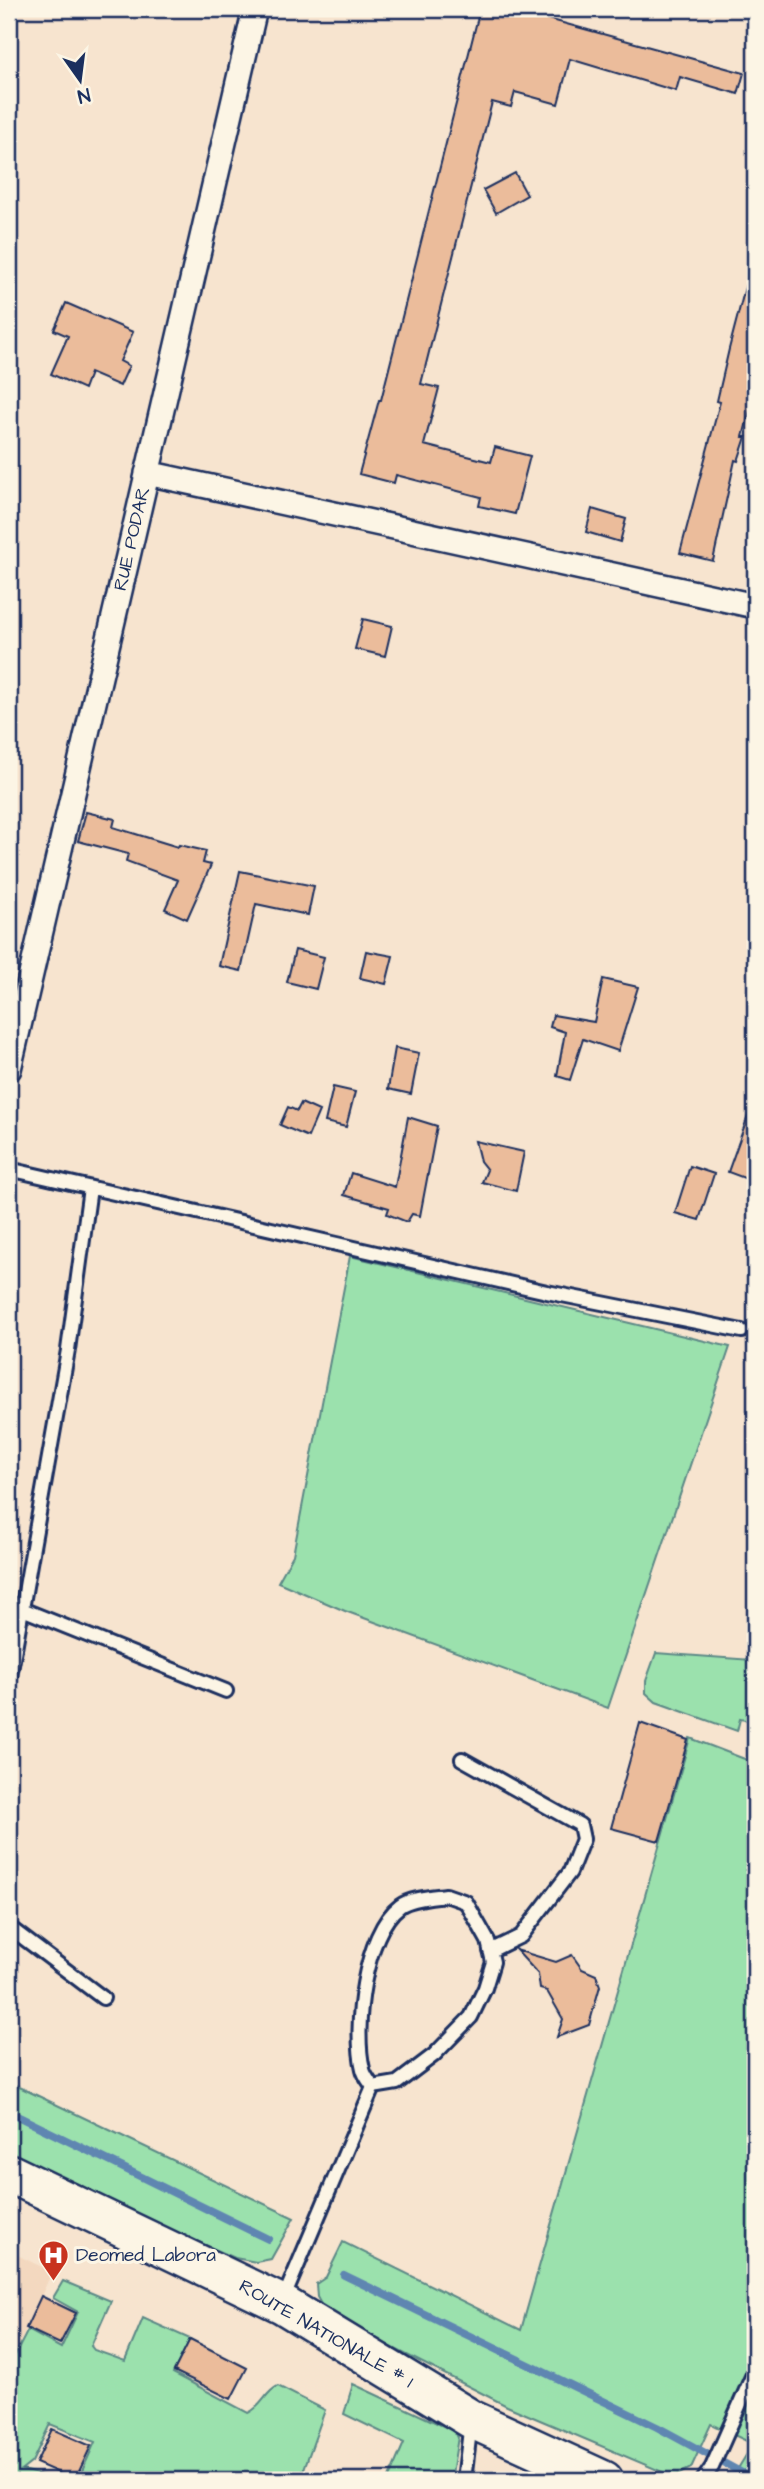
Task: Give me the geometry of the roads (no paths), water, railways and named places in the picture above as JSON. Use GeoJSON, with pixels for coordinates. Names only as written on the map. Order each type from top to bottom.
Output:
{"type":"FeatureCollection","features":[{"type":"Feature","properties":{"kind":"main road","name":"ROUTE NATIONALE # 1"},"geometry":{"type":"LineString","coordinates":[[9,2173],[282,2304],[471,2419],[604,2480]]}},
{"type":"Feature","properties":{"kind":"street","name":"RUE PODAR"},"geometry":{"type":"LineString","coordinates":[[9,1069],[255,9]]}},
{"type":"Feature","properties":{"kind":"street"},"geometry":{"type":"LineString","coordinates":[[147,473],[755,606]]}},
{"type":"Feature","properties":{"kind":"lane"},"geometry":{"type":"LineString","coordinates":[[9,1169],[547,1292],[742,1331]]}},
{"type":"Feature","properties":{"kind":"lane"},"geometry":{"type":"LineString","coordinates":[[9,1682],[68,1350],[90,1188]]}},
{"type":"Feature","properties":{"kind":"lane"},"geometry":{"type":"LineString","coordinates":[[22,1609],[226,1691]]}},
{"type":"Feature","properties":{"kind":"lane"},"geometry":{"type":"LineString","coordinates":[[463,1759],[580,1825],[583,1839],[570,1872],[520,1936],[490,1951]]}},
{"type":"Feature","properties":{"kind":"lane"},"geometry":{"type":"LineString","coordinates":[[446,1895],[466,1902],[493,1962],[485,1989],[471,2017],[434,2055],[397,2083],[373,2087],[363,2072],[358,2037],[364,1983],[378,1935],[400,1906],[446,1895]]}},
{"type":"Feature","properties":{"kind":"lane"},"geometry":{"type":"LineString","coordinates":[[9,1927],[103,1998]]}},
{"type":"Feature","properties":{"kind":"lane"},"geometry":{"type":"LineString","coordinates":[[282,2304],[373,2087]]}},
{"type":"Feature","properties":{"kind":"lane"},"geometry":{"type":"LineString","coordinates":[[703,2480],[712,2468],[755,2370]]}},
{"type":"Feature","properties":{"kind":"lane"},"geometry":{"type":"LineString","coordinates":[[464,2480],[471,2419]]}},
{"type":"Feature","properties":{"kind":"waterway"},"geometry":{"type":"LineString","coordinates":[[9,2112],[268,2239]]}},
{"type":"Feature","properties":{"kind":"waterway"},"geometry":{"type":"LineString","coordinates":[[344,2275],[657,2427],[755,2480]]}},
{"type":"Feature","properties":{"kind":"place","name":"Deomed Labora"},"geometry":{"type":"Point","coordinates":[53,2282]}}]}
